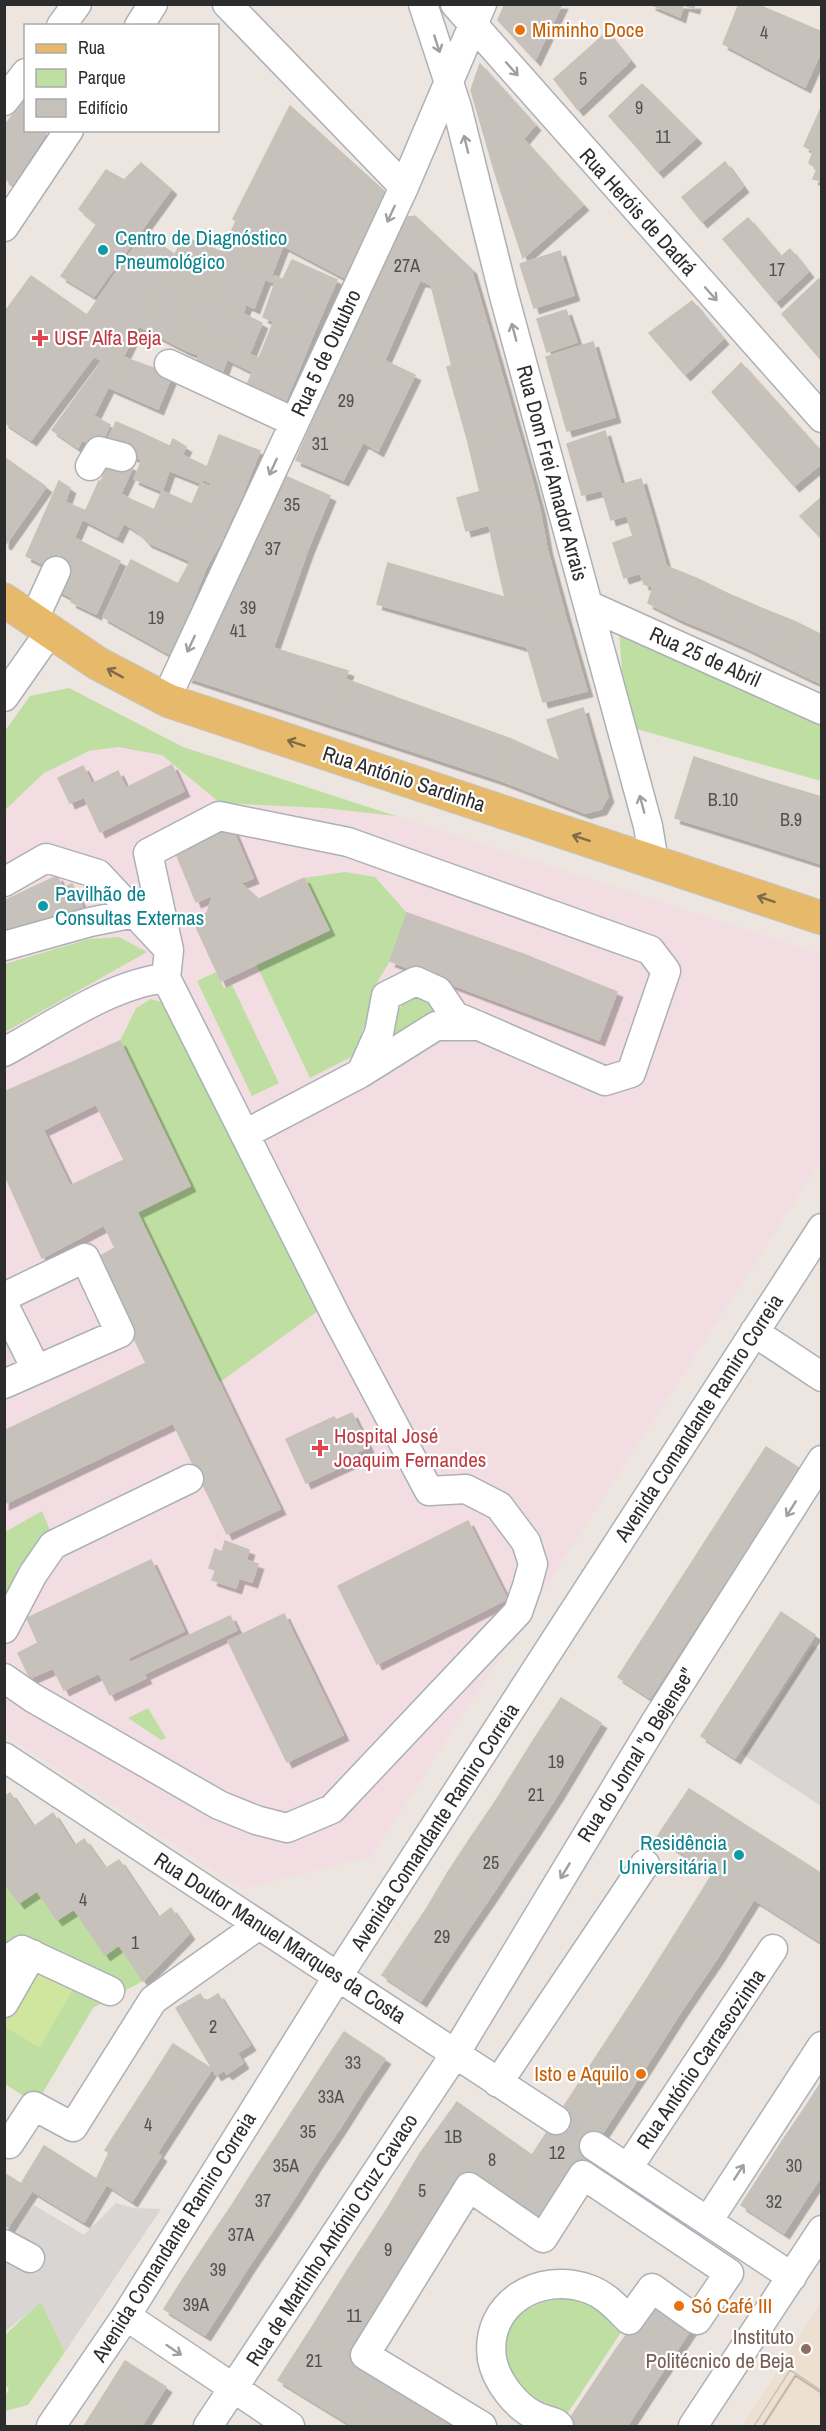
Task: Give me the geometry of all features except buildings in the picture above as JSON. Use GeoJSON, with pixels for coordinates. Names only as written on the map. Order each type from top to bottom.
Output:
{"type":"FeatureCollection","features":[{"type":"Feature","properties":{"kind":"main road","name":"Rua António Sardinha"},"geometry":{"type":"LineString","coordinates":[[4,600],[32,631],[120,702],[169,724],[822,941]]}},
{"type":"Feature","properties":{"kind":"main road","name":"Rua António Sardinha"},"geometry":{"type":"LineString","coordinates":[[32,631],[169,700],[822,918]]}},
{"type":"Feature","properties":{"kind":"street"},"geometry":{"type":"LineString","coordinates":[[62,24],[77,4]]}},
{"type":"Feature","properties":{"kind":"street"},"geometry":{"type":"LineString","coordinates":[[140,24],[153,4]]}},
{"type":"Feature","properties":{"kind":"street"},"geometry":{"type":"LineString","coordinates":[[228,4],[404,187]]}},
{"type":"Feature","properties":{"kind":"street","name":"Rua Dom Frei Amador Arrais"},"geometry":{"type":"LineString","coordinates":[[423,4],[450,84],[648,825],[654,862]]}},
{"type":"Feature","properties":{"kind":"street","name":"Rua 5 de Outubro"},"geometry":{"type":"LineString","coordinates":[[169,700],[173,684],[450,84],[470,11]]}},
{"type":"Feature","properties":{"kind":"street","name":"Rua Heróis de Dadrá"},"geometry":{"type":"LineString","coordinates":[[470,11],[822,418]]}},
{"type":"Feature","properties":{"kind":"street"},"geometry":{"type":"LineString","coordinates":[[4,101],[24,76]]}},
{"type":"Feature","properties":{"kind":"street"},"geometry":{"type":"LineString","coordinates":[[4,227],[68,132]]}},
{"type":"Feature","properties":{"kind":"street"},"geometry":{"type":"LineString","coordinates":[[169,364],[294,422]]}},
{"type":"Feature","properties":{"kind":"street"},"geometry":{"type":"LineString","coordinates":[[90,466],[99,451],[122,457]]}},
{"type":"Feature","properties":{"kind":"street"},"geometry":{"type":"LineString","coordinates":[[4,697],[56,571]]}},
{"type":"Feature","properties":{"kind":"street","name":"Rua 25 de Abril"},"geometry":{"type":"LineString","coordinates":[[588,605],[822,710]]}},
{"type":"Feature","properties":{"kind":"street"},"geometry":{"type":"LineString","coordinates":[[4,1678],[33,1698],[219,1805],[256,1820],[287,1828],[332,1809],[518,1612],[533,1564],[526,1542],[500,1506],[466,1489],[429,1491],[337,1318],[166,978],[169,950],[148,853],[219,816],[348,842],[651,950],[666,971],[631,1073],[605,1081],[455,1016],[438,992],[416,981],[386,996],[379,1033],[362,1073]]}},
{"type":"Feature","properties":{"kind":"street"},"geometry":{"type":"LineString","coordinates":[[4,882],[46,858],[98,874],[169,950]]}},
{"type":"Feature","properties":{"kind":"street"},"geometry":{"type":"LineString","coordinates":[[4,946],[90,922],[135,913]]}},
{"type":"Feature","properties":{"kind":"street"},"geometry":{"type":"LineString","coordinates":[[4,1053],[111,994],[142,981],[166,978]]}},
{"type":"Feature","properties":{"kind":"street"},"geometry":{"type":"LineString","coordinates":[[245,1134],[362,1073],[436,1026],[479,1026]]}},
{"type":"Feature","properties":{"kind":"street","name":"Avenida Comandante Ramiro Correia"},"geometry":{"type":"LineString","coordinates":[[51,2427],[126,2316],[338,1977],[822,1228]]}},
{"type":"Feature","properties":{"kind":"street"},"geometry":{"type":"LineString","coordinates":[[4,1297],[85,1258],[120,1333],[4,1384]]}},
{"type":"Feature","properties":{"kind":"street"},"geometry":{"type":"LineString","coordinates":[[4,1305],[36,1369]]}},
{"type":"Feature","properties":{"kind":"street"},"geometry":{"type":"LineString","coordinates":[[754,1332],[822,1377]]}},
{"type":"Feature","properties":{"kind":"street","name":"Rua do Jornal \"o Bejense\""},"geometry":{"type":"LineString","coordinates":[[455,2054],[656,1721],[822,1460]]}},
{"type":"Feature","properties":{"kind":"street"},"geometry":{"type":"LineString","coordinates":[[4,1629],[33,1574],[53,1545],[189,1479]]}},
{"type":"Feature","properties":{"kind":"street","name":"Rua Doutor Manuel Marques da Costa"},"geometry":{"type":"LineString","coordinates":[[5,1758],[556,2120]]}},
{"type":"Feature","properties":{"kind":"street"},"geometry":{"type":"LineString","coordinates":[[498,2083],[645,1864]]}},
{"type":"Feature","properties":{"kind":"street"},"geometry":{"type":"LineString","coordinates":[[9,2144],[34,2106],[73,2127],[153,2000],[260,1924]]}},
{"type":"Feature","properties":{"kind":"street"},"geometry":{"type":"LineString","coordinates":[[4,1962],[22,1950],[110,1992]]}},
{"type":"Feature","properties":{"kind":"street","name":"Rua António Carrascozinha"},"geometry":{"type":"LineString","coordinates":[[628,2169],[773,1950]]}},
{"type":"Feature","properties":{"kind":"street"},"geometry":{"type":"LineString","coordinates":[[4,2003],[32,1954]]}},
{"type":"Feature","properties":{"kind":"street"},"geometry":{"type":"LineString","coordinates":[[708,2221],[822,2046]]}},
{"type":"Feature","properties":{"kind":"street","name":"Rua de Martinho António Cruz Cavaco"},"geometry":{"type":"LineString","coordinates":[[208,2427],[455,2054]]}},
{"type":"Feature","properties":{"kind":"street"},"geometry":{"type":"LineString","coordinates":[[594,2146],[792,2277]]}},
{"type":"Feature","properties":{"kind":"street"},"geometry":{"type":"LineString","coordinates":[[482,2427],[365,2355],[469,2187],[543,2238],[583,2175],[729,2273],[697,2320],[652,2288],[629,2319],[606,2297],[590,2289],[563,2283],[540,2285],[519,2297],[500,2314],[492,2333],[492,2361],[516,2403],[535,2416],[559,2427]]}},
{"type":"Feature","properties":{"kind":"street"},"geometry":{"type":"LineString","coordinates":[[693,2427],[822,2230]]}},
{"type":"Feature","properties":{"kind":"street"},"geometry":{"type":"LineString","coordinates":[[4,2244],[30,2258]]}},
{"type":"Feature","properties":{"kind":"street"},"geometry":{"type":"LineString","coordinates":[[126,2316],[232,2390],[290,2427]]}},
{"type":"Feature","properties":{"kind":"shaded area","name":"Hospital José Joaquim Fernandes"},"geometry":{"type":"Polygon","coordinates":[[[69,688],[183,747],[821,954],[821,1161],[371,1857],[243,1889],[5,1735],[4,731],[30,696],[69,688]]]}},
{"type":"Feature","properties":{"kind":"shaded area"},"geometry":{"type":"Polygon","coordinates":[[[813,1645],[821,1650],[821,1806],[742,1754],[813,1645]]]}},
{"type":"Feature","properties":{"kind":"shaded area"},"geometry":{"type":"Polygon","coordinates":[[[116,2203],[134,2208],[161,2209],[65,2352],[41,2302],[5,2332],[4,2244],[34,2205],[84,2235],[116,2203]]]}},
{"type":"Feature","properties":{"kind":"shaded area","name":"Instituto Politécnico de Beja"},"geometry":{"type":"Polygon","coordinates":[[[821,2303],[821,2426],[742,2426],[761,2396],[821,2303]]]}},
{"type":"Feature","properties":{"kind":"green space"},"geometry":{"type":"Polygon","coordinates":[[[619,630],[821,721],[821,781],[626,726],[619,630]]]}},
{"type":"Feature","properties":{"kind":"green space"},"geometry":{"type":"Polygon","coordinates":[[[69,688],[183,747],[396,816],[323,808],[220,803],[162,755],[118,747],[89,751],[44,773],[5,810],[5,731],[30,696],[69,688]]]}},
{"type":"Feature","properties":{"kind":"green space"},"geometry":{"type":"Polygon","coordinates":[[[345,872],[375,877],[407,913],[390,961],[379,979],[355,1055],[310,1078],[256,964],[329,930],[304,878],[345,872]]]}},
{"type":"Feature","properties":{"kind":"green space"},"geometry":{"type":"Polygon","coordinates":[[[119,937],[147,952],[5,1032],[5,964],[89,939],[119,937]]]}},
{"type":"Feature","properties":{"kind":"green space"},"geometry":{"type":"Polygon","coordinates":[[[216,972],[224,988],[232,985],[279,1083],[252,1096],[197,981],[216,972]]]}},
{"type":"Feature","properties":{"kind":"green space"},"geometry":{"type":"Polygon","coordinates":[[[417,994],[430,999],[436,1009],[434,1017],[391,1035],[398,1011],[405,1002],[417,994]]]}},
{"type":"Feature","properties":{"kind":"green space"},"geometry":{"type":"Polygon","coordinates":[[[151,999],[167,1004],[318,1311],[219,1383],[137,1212],[190,1186],[120,1041],[136,1008],[151,999]]]}},
{"type":"Feature","properties":{"kind":"green space"},"geometry":{"type":"Polygon","coordinates":[[[42,1511],[50,1530],[5,1594],[5,1532],[42,1511]]]}},
{"type":"Feature","properties":{"kind":"green space"},"geometry":{"type":"Polygon","coordinates":[[[148,1708],[166,1738],[161,1740],[128,1718],[148,1708]]]}},
{"type":"Feature","properties":{"kind":"green space"},"geometry":{"type":"Polygon","coordinates":[[[4,1882],[19,1903],[37,1891],[57,1920],[74,1909],[105,1954],[119,1945],[143,1981],[93,2008],[36,2104],[5,2084],[4,1882]]]}},
{"type":"Feature","properties":{"kind":"green space"},"geometry":{"type":"Polygon","coordinates":[[[28,1962],[73,1989],[40,2048],[5,2027],[5,2003],[28,1962]]]}},
{"type":"Feature","properties":{"kind":"green space"},"geometry":{"type":"Polygon","coordinates":[[[540,2285],[629,2320],[560,2425],[505,2388],[500,2314],[540,2285]]]}},
{"type":"Feature","properties":{"kind":"green space"},"geometry":{"type":"Polygon","coordinates":[[[41,2301],[65,2352],[28,2405],[5,2411],[5,2396],[9,2389],[5,2385],[4,2336],[41,2301]]]}},
{"type":"Feature","properties":{"kind":"tunnel"},"geometry":{"type":"LineString","coordinates":[[556,2120],[594,2146]]}},
{"type":"Feature","properties":{"kind":"place","name":"Miminho Doce"},"geometry":{"type":"Point","coordinates":[520,30]}},
{"type":"Feature","properties":{"kind":"place","name":"Centro de Diagnóstico Pneumológico"},"geometry":{"type":"Point","coordinates":[103,250]}},
{"type":"Feature","properties":{"kind":"place","name":"USF Alfa Beja"},"geometry":{"type":"Point","coordinates":[40,338]}},
{"type":"Feature","properties":{"kind":"place","name":"Pavilhão de Consultas Externas"},"geometry":{"type":"Point","coordinates":[43,906]}},
{"type":"Feature","properties":{"kind":"place","name":"Hospital José Joaquim Fernandes"},"geometry":{"type":"Point","coordinates":[320,1448]}},
{"type":"Feature","properties":{"kind":"place","name":"Residência Universitária I"},"geometry":{"type":"Point","coordinates":[739,1855]}},
{"type":"Feature","properties":{"kind":"place","name":"Isto e Aquilo"},"geometry":{"type":"Point","coordinates":[641,2074]}},
{"type":"Feature","properties":{"kind":"place","name":"Só Café III"},"geometry":{"type":"Point","coordinates":[679,2306]}},
{"type":"Feature","properties":{"kind":"place","name":"Instituto Politécnico de Beja"},"geometry":{"type":"Point","coordinates":[806,2349]}}]}
